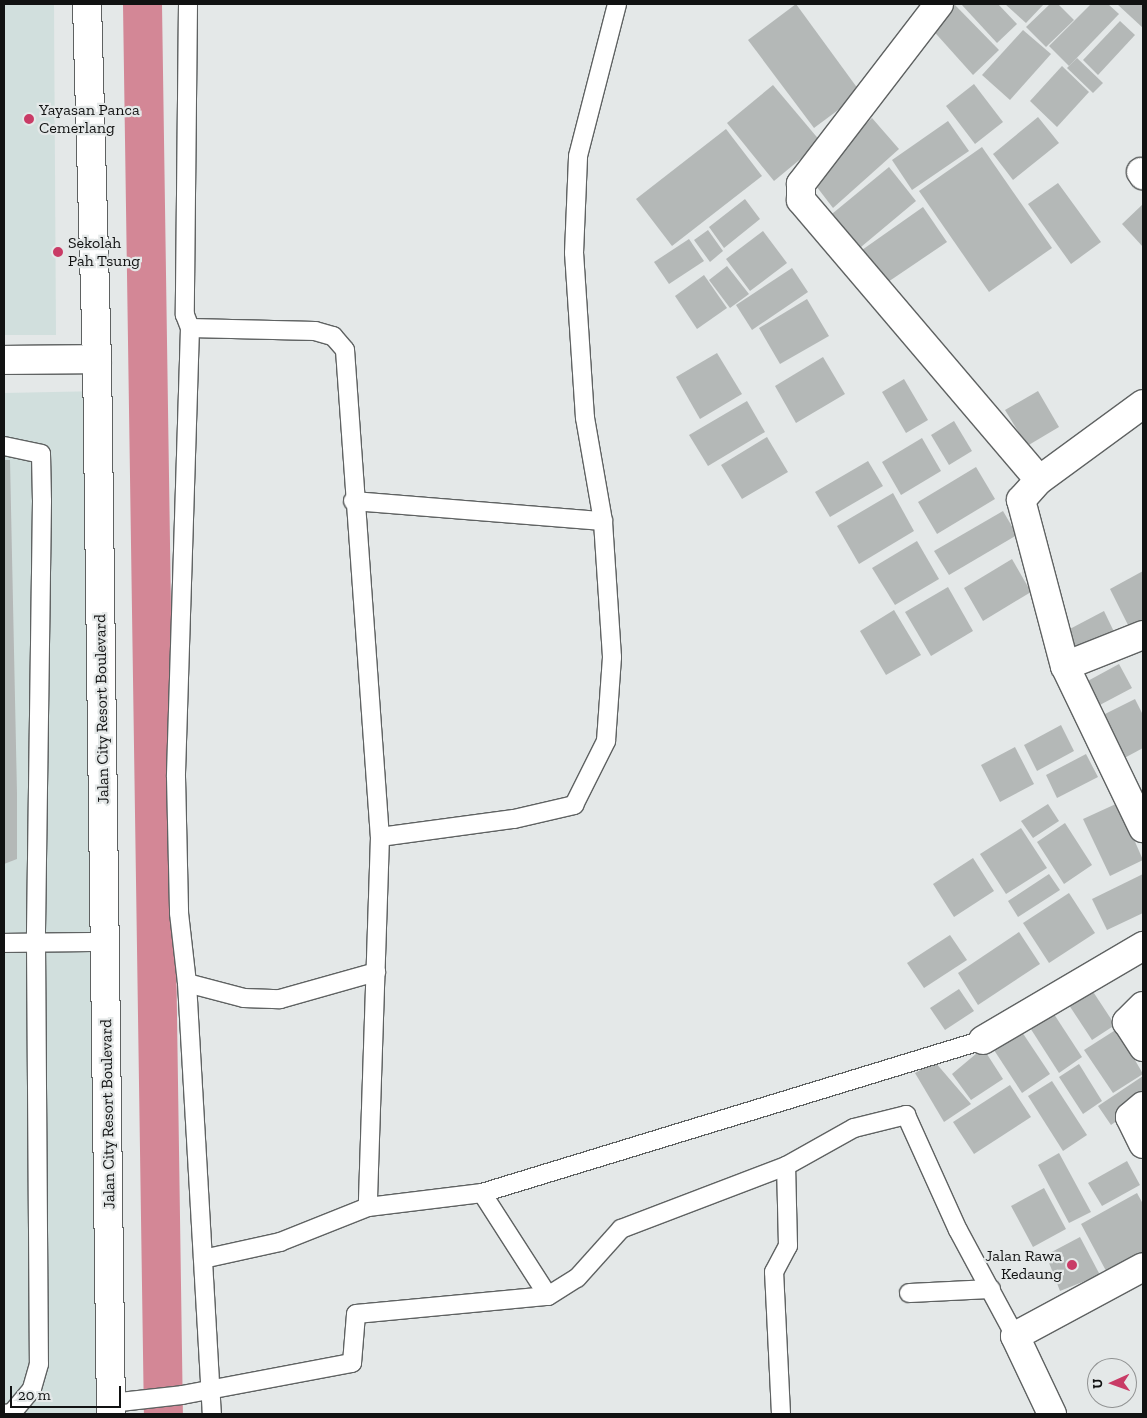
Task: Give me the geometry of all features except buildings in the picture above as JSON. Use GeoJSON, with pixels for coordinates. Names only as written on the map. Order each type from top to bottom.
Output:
{"type":"FeatureCollection","features":[{"type":"Feature","properties":{"kind":"street","name":"Jalan City Resort Boulevard"},"geometry":{"type":"LineString","coordinates":[[87,4],[98,358],[106,942],[116,1406]]}},
{"type":"Feature","properties":{"kind":"street"},"geometry":{"type":"LineString","coordinates":[[939,4],[801,184],[801,200],[1039,480]]}},
{"type":"Feature","properties":{"kind":"street"},"geometry":{"type":"LineString","coordinates":[[4,360],[98,358]]}},
{"type":"Feature","properties":{"kind":"street"},"geometry":{"type":"LineString","coordinates":[[1143,404],[1039,480],[1021,500],[1066,666],[1135,789],[1143,828]]}},
{"type":"Feature","properties":{"kind":"street"},"geometry":{"type":"LineString","coordinates":[[1066,666],[1143,635]]}},
{"type":"Feature","properties":{"kind":"street"},"geometry":{"type":"LineString","coordinates":[[983,1040],[1143,946]]}},
{"type":"Feature","properties":{"kind":"street"},"geometry":{"type":"LineString","coordinates":[[1143,1006],[1127,1022],[1143,1047]]}},
{"type":"Feature","properties":{"kind":"street"},"geometry":{"type":"LineString","coordinates":[[1143,1106],[1130,1117],[1143,1144]]}},
{"type":"Feature","properties":{"kind":"street"},"geometry":{"type":"LineString","coordinates":[[1052,1414],[1015,1336],[1143,1267]]}},
{"type":"Feature","properties":{"kind":"lane"},"geometry":{"type":"LineString","coordinates":[[188,4],[186,315],[190,328],[176,777],[179,913],[187,984],[212,1414]]}},
{"type":"Feature","properties":{"kind":"lane"},"geometry":{"type":"LineString","coordinates":[[380,837],[514,819],[574,805],[606,741],[612,657],[603,521],[585,418],[574,253],[578,156],[618,4]]}},
{"type":"Feature","properties":{"kind":"lane"},"geometry":{"type":"LineString","coordinates":[[190,328],[333,336],[346,350],[353,501],[380,837],[368,1207]]}},
{"type":"Feature","properties":{"kind":"lane"},"geometry":{"type":"LineString","coordinates":[[4,446],[41,454],[36,943],[39,1364],[32,1389],[12,1413],[4,1414]]}},
{"type":"Feature","properties":{"kind":"lane"},"geometry":{"type":"LineString","coordinates":[[353,501],[603,521]]}},
{"type":"Feature","properties":{"kind":"lane"},"geometry":{"type":"LineString","coordinates":[[4,943],[106,942]]}},
{"type":"Feature","properties":{"kind":"lane"},"geometry":{"type":"LineString","coordinates":[[187,984],[244,998],[280,999],[376,972]]}},
{"type":"Feature","properties":{"kind":"lane"},"geometry":{"type":"LineString","coordinates":[[203,1259],[280,1242],[368,1207],[482,1193],[983,1040]]}},
{"type":"Feature","properties":{"kind":"lane"},"geometry":{"type":"LineString","coordinates":[[116,1406],[352,1363],[356,1314],[548,1296],[577,1278],[621,1228],[786,1166],[854,1128],[906,1115],[958,1230],[1015,1336]]}},
{"type":"Feature","properties":{"kind":"lane"},"geometry":{"type":"LineString","coordinates":[[781,1414],[774,1272],[788,1246],[786,1166]]}},
{"type":"Feature","properties":{"kind":"lane"},"geometry":{"type":"LineString","coordinates":[[482,1193],[548,1296]]}},
{"type":"Feature","properties":{"kind":"lane"},"geometry":{"type":"LineString","coordinates":[[909,1293],[991,1289]]}},
{"type":"Feature","properties":{"kind":"shaded area","name":"Yayasan Panca Cemerlang"},"geometry":{"type":"Polygon","coordinates":[[[4,4],[54,4],[56,335],[4,335],[4,4]]]}},
{"type":"Feature","properties":{"kind":"shaded area"},"geometry":{"type":"Polygon","coordinates":[[[102,391],[117,1414],[4,1414],[4,393],[102,391]]]}},
{"type":"Feature","properties":{"kind":"waterway"},"geometry":{"type":"LineString","coordinates":[[142,4],[163,1414]]}},
{"type":"Feature","properties":{"kind":"place","name":"Yayasan Panca Cemerlang"},"geometry":{"type":"Point","coordinates":[29,119]}},
{"type":"Feature","properties":{"kind":"place","name":"Sekolah Pah Tsung"},"geometry":{"type":"Point","coordinates":[58,252]}},
{"type":"Feature","properties":{"kind":"place","name":"Jalan Rawa Kedaung"},"geometry":{"type":"Point","coordinates":[1072,1265]}}]}
